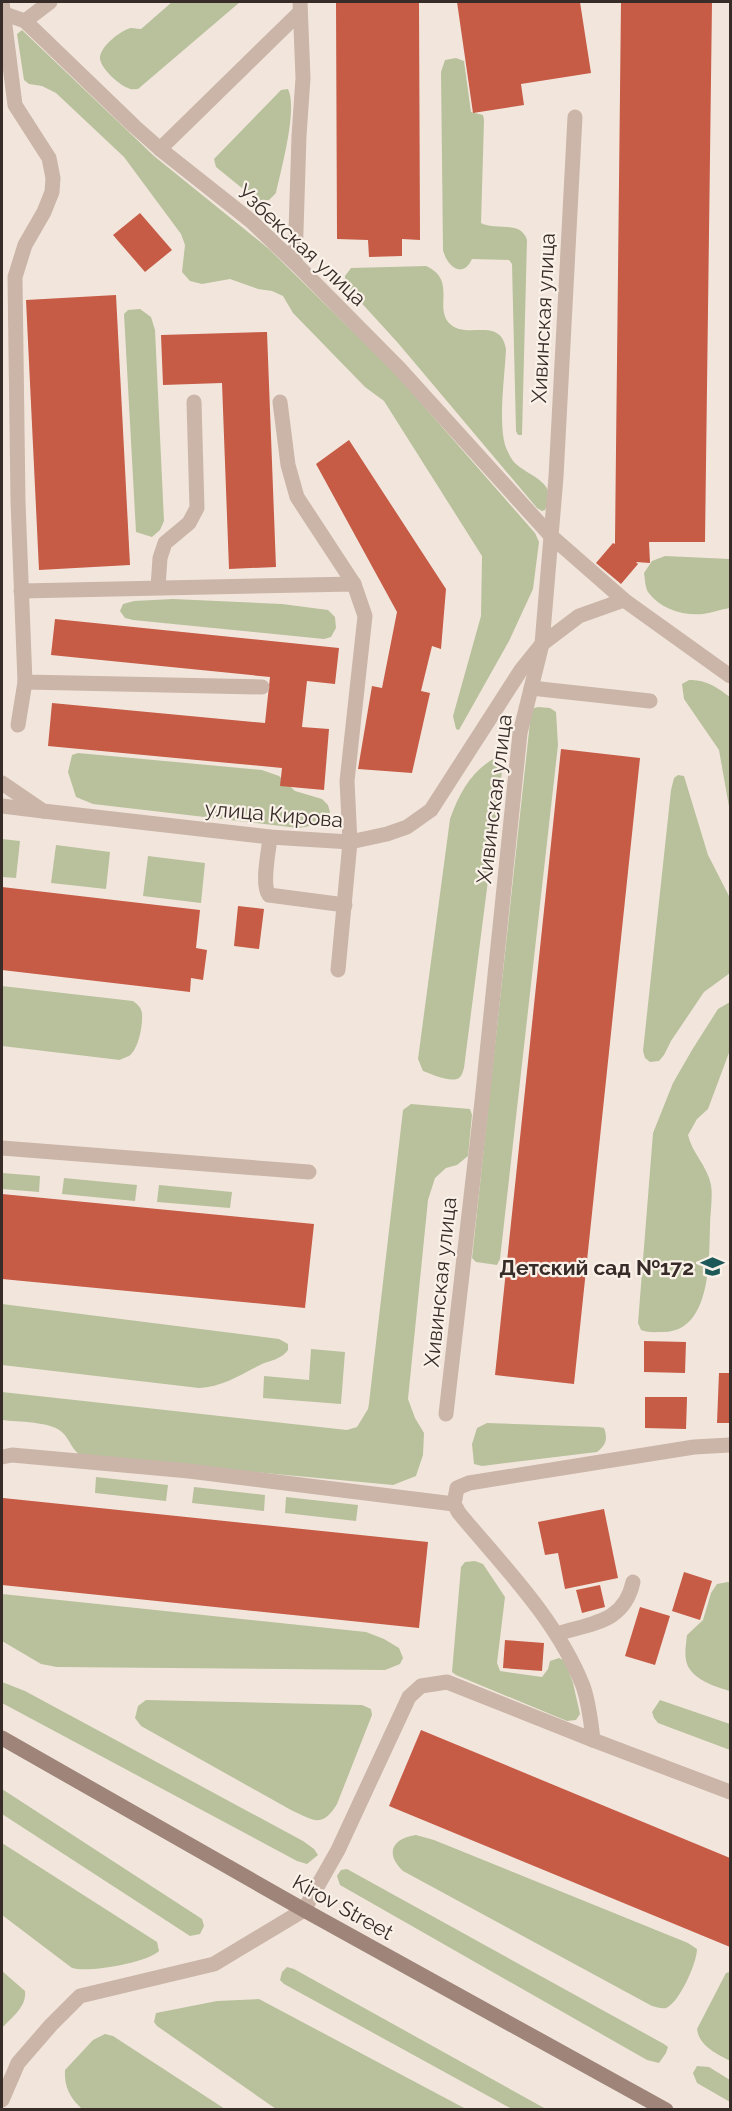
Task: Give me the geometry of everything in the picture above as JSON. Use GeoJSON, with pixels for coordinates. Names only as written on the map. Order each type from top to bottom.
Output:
{"type":"FeatureCollection","features":[{"type":"Feature","properties":{"kind":"main road","name":"Kirov Street"},"geometry":{"type":"LineString","coordinates":[[2,1738],[304,1910],[666,2109]]}},
{"type":"Feature","properties":{"kind":"street"},"geometry":{"type":"LineString","coordinates":[[26,21],[50,2]]}},
{"type":"Feature","properties":{"kind":"street"},"geometry":{"type":"LineString","coordinates":[[160,149],[300,7]]}},
{"type":"Feature","properties":{"kind":"street"},"geometry":{"type":"LineString","coordinates":[[295,263],[303,78],[300,7]]}},
{"type":"Feature","properties":{"kind":"street"},"geometry":{"type":"LineString","coordinates":[[2,10],[15,105],[49,158],[53,178],[52,192],[44,212],[25,245],[15,277],[25,682],[18,725]]}},
{"type":"Feature","properties":{"kind":"street","name":"Узбекская улица"},"geometry":{"type":"LineString","coordinates":[[2,10],[26,21],[160,149],[251,221],[295,263],[399,368],[551,536],[624,600],[730,676]]}},
{"type":"Feature","properties":{"kind":"street","name":"Хивинская улица"},"geometry":{"type":"LineString","coordinates":[[446,1414],[482,1101],[520,733],[542,644],[556,477],[575,117]]}},
{"type":"Feature","properties":{"kind":"street"},"geometry":{"type":"LineString","coordinates":[[158,587],[160,558],[165,543],[189,523],[197,508],[194,402]]}},
{"type":"Feature","properties":{"kind":"street"},"geometry":{"type":"LineString","coordinates":[[280,402],[288,465],[297,497],[354,584],[365,616],[347,781],[350,842],[338,970]]}},
{"type":"Feature","properties":{"kind":"street"},"geometry":{"type":"LineString","coordinates":[[21,591],[354,584]]}},
{"type":"Feature","properties":{"kind":"street","name":"улица Кирова"},"geometry":{"type":"LineString","coordinates":[[2,783],[43,811],[270,837],[350,842],[387,834],[407,827],[431,810],[520,670],[542,644],[579,616],[624,600]]}},
{"type":"Feature","properties":{"kind":"street"},"geometry":{"type":"LineString","coordinates":[[25,682],[262,687]]}},
{"type":"Feature","properties":{"kind":"street"},"geometry":{"type":"LineString","coordinates":[[531,688],[650,701]]}},
{"type":"Feature","properties":{"kind":"street"},"geometry":{"type":"LineString","coordinates":[[2,806],[43,811]]}},
{"type":"Feature","properties":{"kind":"street"},"geometry":{"type":"LineString","coordinates":[[270,837],[265,879],[266,892],[269,895],[345,905]]}},
{"type":"Feature","properties":{"kind":"street"},"geometry":{"type":"LineString","coordinates":[[2,1148],[309,1172]]}},
{"type":"Feature","properties":{"kind":"street"},"geometry":{"type":"LineString","coordinates":[[593,1740],[583,1687],[557,1634],[459,1513],[454,1504],[457,1488],[469,1483],[694,1447],[730,1445]]}},
{"type":"Feature","properties":{"kind":"street"},"geometry":{"type":"LineString","coordinates":[[2,1457],[12,1455],[189,1471],[454,1504]]}},
{"type":"Feature","properties":{"kind":"street"},"geometry":{"type":"LineString","coordinates":[[557,1634],[610,1617],[624,1607],[630,1597],[633,1582]]}},
{"type":"Feature","properties":{"kind":"street"},"geometry":{"type":"LineString","coordinates":[[2,2100],[18,2063],[80,1996],[214,1964],[304,1910],[338,1850],[409,1697],[421,1686],[447,1682],[730,1792]]}},
{"type":"Feature","properties":{"kind":"green space"},"geometry":{"type":"Polygon","coordinates":[[[172,2],[240,2],[138,89],[124,86],[115,80],[103,66],[101,53],[117,35],[131,28],[141,29],[172,2]]]}},
{"type":"Feature","properties":{"kind":"green space"},"geometry":{"type":"Polygon","coordinates":[[[22,30],[154,156],[269,249],[393,371],[535,533],[539,542],[533,589],[509,641],[459,730],[456,729],[453,716],[481,616],[482,556],[384,401],[365,387],[293,313],[283,296],[230,279],[202,284],[190,281],[182,272],[185,245],[181,234],[124,157],[56,93],[42,86],[29,84],[24,80],[17,34],[22,30]]]}},
{"type":"Feature","properties":{"kind":"green space"},"geometry":{"type":"Polygon","coordinates":[[[456,58],[464,61],[471,112],[483,115],[484,120],[481,223],[514,228],[524,234],[527,240],[522,435],[518,435],[516,431],[512,264],[509,260],[472,259],[468,265],[460,269],[452,266],[443,250],[441,72],[445,60],[456,58]]]}},
{"type":"Feature","properties":{"kind":"green space"},"geometry":{"type":"Polygon","coordinates":[[[288,89],[291,98],[290,125],[276,193],[269,200],[258,201],[216,167],[214,159],[281,90],[288,89]]]}},
{"type":"Feature","properties":{"kind":"green space"},"geometry":{"type":"Polygon","coordinates":[[[426,266],[441,278],[443,309],[449,323],[464,330],[497,333],[503,339],[506,349],[502,415],[504,440],[514,462],[545,486],[549,500],[545,510],[537,508],[398,343],[346,286],[345,276],[351,268],[426,266]]]}},
{"type":"Feature","properties":{"kind":"green space"},"geometry":{"type":"Polygon","coordinates":[[[140,309],[151,317],[155,330],[164,521],[160,530],[152,537],[136,532],[124,314],[128,310],[140,309]]]}},
{"type":"Feature","properties":{"kind":"green space"},"geometry":{"type":"Polygon","coordinates":[[[665,556],[730,559],[730,608],[703,614],[688,614],[672,610],[659,603],[648,592],[644,573],[652,561],[665,556]]]}},
{"type":"Feature","properties":{"kind":"green space"},"geometry":{"type":"Polygon","coordinates":[[[173,599],[282,604],[328,610],[335,617],[336,628],[331,637],[324,639],[133,620],[125,618],[120,611],[123,604],[134,601],[173,599]]]}},
{"type":"Feature","properties":{"kind":"green space"},"geometry":{"type":"Polygon","coordinates":[[[689,680],[716,687],[730,697],[730,812],[719,750],[684,699],[682,684],[689,680]]]}},
{"type":"Feature","properties":{"kind":"green space"},"geometry":{"type":"Polygon","coordinates":[[[534,708],[550,708],[556,712],[558,745],[500,1259],[497,1265],[476,1262],[472,1258],[531,713],[534,708]]]}},
{"type":"Feature","properties":{"kind":"green space"},"geometry":{"type":"Polygon","coordinates":[[[78,753],[262,770],[279,776],[295,791],[322,799],[328,805],[330,812],[320,822],[298,828],[93,804],[76,797],[68,772],[72,755],[78,753]]]}},
{"type":"Feature","properties":{"kind":"green space"},"geometry":{"type":"Polygon","coordinates":[[[493,759],[499,761],[502,771],[464,1068],[459,1078],[446,1079],[423,1071],[418,1059],[450,819],[466,785],[493,759]]]}},
{"type":"Feature","properties":{"kind":"green space"},"geometry":{"type":"Polygon","coordinates":[[[678,775],[684,776],[708,855],[730,898],[730,973],[704,992],[664,1055],[659,1061],[650,1062],[645,1058],[643,1051],[671,790],[674,778],[678,775]]]}},
{"type":"Feature","properties":{"kind":"green space"},"geometry":{"type":"Polygon","coordinates":[[[2,839],[20,841],[16,878],[2,877],[2,839]]]}},
{"type":"Feature","properties":{"kind":"green space"},"geometry":{"type":"Polygon","coordinates":[[[56,845],[110,852],[106,889],[51,883],[56,845]]]}},
{"type":"Feature","properties":{"kind":"green space"},"geometry":{"type":"Polygon","coordinates":[[[148,856],[205,863],[201,903],[143,896],[148,856]]]}},
{"type":"Feature","properties":{"kind":"green space"},"geometry":{"type":"Polygon","coordinates":[[[2,986],[133,1001],[140,1007],[142,1013],[138,1042],[129,1056],[120,1060],[2,1046],[2,986]]]}},
{"type":"Feature","properties":{"kind":"green space"},"geometry":{"type":"Polygon","coordinates":[[[730,1002],[730,1050],[708,1109],[697,1119],[688,1135],[707,1172],[712,1190],[709,1257],[704,1292],[699,1307],[690,1320],[679,1329],[663,1332],[644,1331],[638,1323],[653,1133],[673,1083],[692,1050],[718,1009],[730,1002]]]}},
{"type":"Feature","properties":{"kind":"green space"},"geometry":{"type":"Polygon","coordinates":[[[411,1104],[470,1109],[472,1115],[468,1156],[457,1165],[446,1168],[435,1178],[428,1200],[408,1399],[424,1433],[423,1455],[416,1476],[393,1485],[81,1456],[58,1429],[43,1424],[2,1420],[2,1392],[347,1430],[357,1427],[368,1409],[403,1110],[411,1104]]]}},
{"type":"Feature","properties":{"kind":"green space"},"geometry":{"type":"Polygon","coordinates":[[[2,1173],[40,1176],[39,1192],[2,1189],[2,1173]]]}},
{"type":"Feature","properties":{"kind":"green space"},"geometry":{"type":"Polygon","coordinates":[[[64,1178],[137,1185],[135,1201],[62,1194],[64,1178]]]}},
{"type":"Feature","properties":{"kind":"green space"},"geometry":{"type":"Polygon","coordinates":[[[159,1185],[232,1192],[230,1208],[157,1202],[159,1185]]]}},
{"type":"Feature","properties":{"kind":"green space"},"geometry":{"type":"Polygon","coordinates":[[[2,1304],[279,1339],[288,1344],[288,1350],[279,1358],[230,1380],[215,1386],[199,1388],[2,1365],[2,1304]]]}},
{"type":"Feature","properties":{"kind":"green space"},"geometry":{"type":"Polygon","coordinates":[[[311,1349],[345,1352],[341,1404],[263,1398],[264,1376],[309,1380],[311,1349]]]}},
{"type":"Feature","properties":{"kind":"green space"},"geometry":{"type":"Polygon","coordinates":[[[487,1423],[599,1427],[604,1428],[606,1439],[597,1452],[482,1466],[474,1464],[472,1444],[477,1428],[487,1423]]]}},
{"type":"Feature","properties":{"kind":"green space"},"geometry":{"type":"Polygon","coordinates":[[[96,1477],[168,1485],[166,1501],[95,1493],[96,1477]]]}},
{"type":"Feature","properties":{"kind":"green space"},"geometry":{"type":"Polygon","coordinates":[[[194,1487],[265,1495],[264,1511],[192,1503],[194,1487]]]}},
{"type":"Feature","properties":{"kind":"green space"},"geometry":{"type":"Polygon","coordinates":[[[286,1497],[358,1505],[356,1521],[285,1513],[286,1497]]]}},
{"type":"Feature","properties":{"kind":"green space"},"geometry":{"type":"Polygon","coordinates":[[[475,1561],[483,1564],[505,1597],[497,1663],[500,1671],[542,1677],[550,1661],[559,1658],[565,1661],[580,1714],[576,1720],[567,1721],[452,1672],[461,1567],[465,1562],[475,1561]]]}},
{"type":"Feature","properties":{"kind":"green space"},"geometry":{"type":"Polygon","coordinates":[[[730,1583],[730,1691],[706,1682],[694,1674],[687,1664],[685,1653],[687,1635],[703,1620],[711,1593],[717,1584],[730,1583]]]}},
{"type":"Feature","properties":{"kind":"green space"},"geometry":{"type":"Polygon","coordinates":[[[2,1594],[366,1632],[399,1648],[403,1658],[400,1664],[385,1670],[57,1667],[41,1664],[2,1641],[2,1594]]]}},
{"type":"Feature","properties":{"kind":"green space"},"geometry":{"type":"Polygon","coordinates":[[[2,1682],[25,1691],[303,1841],[318,1855],[307,1864],[297,1861],[2,1703],[2,1682]]]}},
{"type":"Feature","properties":{"kind":"green space"},"geometry":{"type":"Polygon","coordinates":[[[146,1700],[362,1705],[371,1709],[372,1715],[337,1804],[327,1817],[317,1820],[291,1810],[141,1726],[135,1718],[138,1706],[146,1700]]]}},
{"type":"Feature","properties":{"kind":"green space"},"geometry":{"type":"Polygon","coordinates":[[[660,1700],[730,1724],[730,1750],[658,1723],[652,1712],[660,1700]]]}},
{"type":"Feature","properties":{"kind":"green space"},"geometry":{"type":"Polygon","coordinates":[[[2,1789],[202,1919],[204,1926],[200,1934],[190,1936],[2,1814],[2,1789]]]}},
{"type":"Feature","properties":{"kind":"green space"},"geometry":{"type":"Polygon","coordinates":[[[416,1835],[434,1840],[688,1943],[697,1949],[691,1973],[682,1991],[666,2008],[652,2006],[403,1871],[394,1858],[394,1847],[402,1839],[416,1835]]]}},
{"type":"Feature","properties":{"kind":"green space"},"geometry":{"type":"Polygon","coordinates":[[[2,1843],[157,1942],[159,1951],[143,1959],[117,1966],[91,1969],[72,1968],[2,1915],[2,1843]]]}},
{"type":"Feature","properties":{"kind":"green space"},"geometry":{"type":"Polygon","coordinates":[[[347,1869],[664,2044],[668,2047],[666,2053],[659,2063],[647,2060],[340,1885],[337,1876],[341,1870],[347,1869]]]}},
{"type":"Feature","properties":{"kind":"green space"},"geometry":{"type":"Polygon","coordinates":[[[287,1967],[546,2109],[512,2109],[284,1984],[280,1980],[282,1972],[287,1967]]]}},
{"type":"Feature","properties":{"kind":"green space"},"geometry":{"type":"Polygon","coordinates":[[[2,1971],[25,1991],[25,1997],[21,2007],[2,2028],[2,1971]]]}},
{"type":"Feature","properties":{"kind":"green space"},"geometry":{"type":"Polygon","coordinates":[[[730,1972],[730,2061],[705,2044],[698,2035],[697,2029],[726,1973],[730,1972]]]}},
{"type":"Feature","properties":{"kind":"green space"},"geometry":{"type":"Polygon","coordinates":[[[259,1999],[466,2109],[276,2109],[154,2022],[156,2013],[217,2001],[259,1999]]]}},
{"type":"Feature","properties":{"kind":"green space"},"geometry":{"type":"Polygon","coordinates":[[[105,2034],[113,2036],[225,2109],[82,2109],[69,2092],[65,2070],[93,2040],[105,2034]]]}},
{"type":"Feature","properties":{"kind":"green space"},"geometry":{"type":"Polygon","coordinates":[[[697,2066],[709,2067],[730,2080],[730,2102],[697,2083],[693,2073],[697,2066]]]}},
{"type":"Feature","properties":{"kind":"building"},"geometry":{"type":"Polygon","coordinates":[[[336,2],[419,2],[420,240],[402,239],[402,256],[369,257],[368,240],[337,239],[336,2]]]}},
{"type":"Feature","properties":{"kind":"building"},"geometry":{"type":"Polygon","coordinates":[[[457,2],[580,2],[591,73],[521,84],[524,105],[473,113],[457,2]]]}},
{"type":"Feature","properties":{"kind":"building"},"geometry":{"type":"Polygon","coordinates":[[[621,2],[712,2],[705,542],[649,542],[650,563],[636,562],[638,564],[621,584],[596,563],[613,543],[615,544],[621,2]]]}},
{"type":"Feature","properties":{"kind":"building"},"geometry":{"type":"Polygon","coordinates":[[[140,213],[172,250],[145,272],[113,235],[140,213]]]}},
{"type":"Feature","properties":{"kind":"building"},"geometry":{"type":"Polygon","coordinates":[[[116,295],[130,565],[39,570],[26,300],[116,295]]]}},
{"type":"Feature","properties":{"kind":"building"},"geometry":{"type":"Polygon","coordinates":[[[267,332],[276,567],[229,569],[222,383],[163,385],[161,335],[267,332]]]}},
{"type":"Feature","properties":{"kind":"building"},"geometry":{"type":"Polygon","coordinates":[[[349,440],[446,589],[441,649],[432,646],[421,691],[430,693],[412,773],[358,769],[372,686],[382,688],[397,612],[316,464],[349,440]]]}},
{"type":"Feature","properties":{"kind":"building"},"geometry":{"type":"Polygon","coordinates":[[[55,619],[339,648],[335,684],[307,681],[302,727],[329,729],[324,790],[280,786],[282,768],[48,746],[52,703],[265,723],[270,677],[51,655],[55,619]]]}},
{"type":"Feature","properties":{"kind":"building"},"geometry":{"type":"Polygon","coordinates":[[[561,749],[640,758],[574,1384],[495,1375],[561,749]]]}},
{"type":"Feature","properties":{"kind":"building"},"geometry":{"type":"Polygon","coordinates":[[[2,887],[200,910],[196,948],[207,950],[203,980],[191,978],[190,992],[2,970],[2,887]]]}},
{"type":"Feature","properties":{"kind":"building"},"geometry":{"type":"Polygon","coordinates":[[[238,906],[264,909],[259,949],[234,946],[238,906]]]}},
{"type":"Feature","properties":{"kind":"building"},"geometry":{"type":"Polygon","coordinates":[[[2,1194],[314,1224],[305,1308],[2,1279],[2,1194]]]}},
{"type":"Feature","properties":{"kind":"building"},"geometry":{"type":"Polygon","coordinates":[[[644,1341],[686,1342],[685,1373],[644,1372],[644,1341]]]}},
{"type":"Feature","properties":{"kind":"building"},"geometry":{"type":"Polygon","coordinates":[[[719,1373],[730,1373],[730,1423],[717,1423],[719,1373]]]}},
{"type":"Feature","properties":{"kind":"building"},"geometry":{"type":"Polygon","coordinates":[[[645,1397],[687,1397],[686,1429],[645,1428],[645,1397]]]}},
{"type":"Feature","properties":{"kind":"building"},"geometry":{"type":"Polygon","coordinates":[[[3,1498],[428,1542],[419,1628],[2,1585],[3,1498]]]}},
{"type":"Feature","properties":{"kind":"building"},"geometry":{"type":"Polygon","coordinates":[[[604,1509],[618,1578],[565,1589],[558,1553],[545,1555],[538,1522],[604,1509]]]}},
{"type":"Feature","properties":{"kind":"building"},"geometry":{"type":"Polygon","coordinates":[[[684,1572],[712,1581],[700,1620],[672,1611],[684,1572]]]}},
{"type":"Feature","properties":{"kind":"building"},"geometry":{"type":"Polygon","coordinates":[[[600,1585],[605,1607],[582,1613],[576,1590],[600,1585]]]}},
{"type":"Feature","properties":{"kind":"building"},"geometry":{"type":"Polygon","coordinates":[[[640,1607],[670,1616],[655,1665],[625,1656],[640,1607]]]}},
{"type":"Feature","properties":{"kind":"building"},"geometry":{"type":"Polygon","coordinates":[[[505,1640],[544,1643],[542,1671],[503,1668],[505,1640]]]}},
{"type":"Feature","properties":{"kind":"building"},"geometry":{"type":"Polygon","coordinates":[[[421,1730],[730,1858],[730,1947],[389,1806],[421,1730]]]}},
{"type":"Feature","properties":{"kind":"place","name":"Детский сад №172"},"geometry":{"type":"Point","coordinates":[712,1267]}}]}
